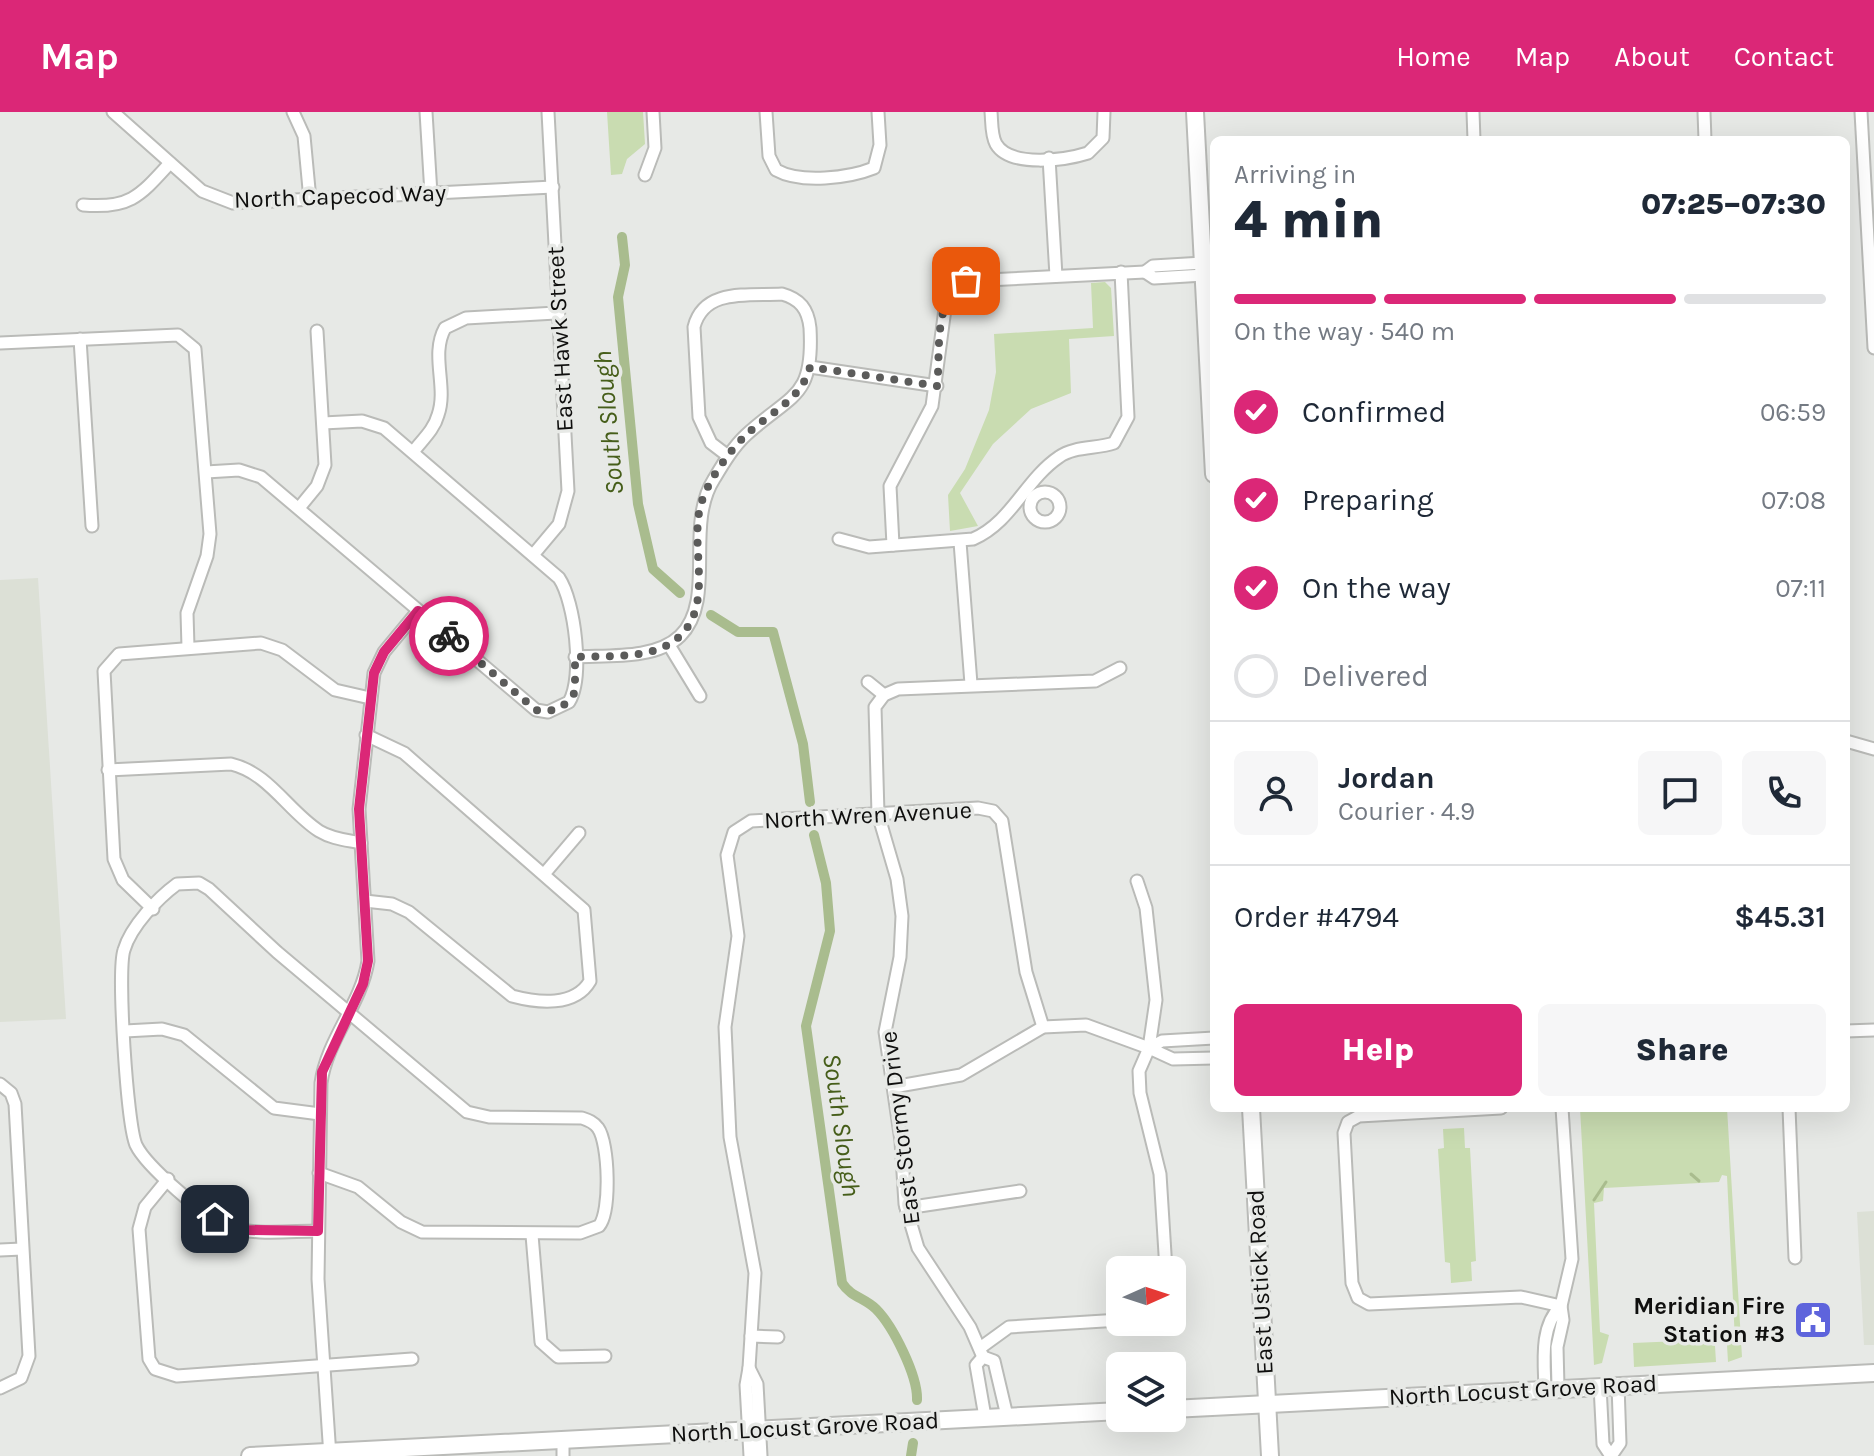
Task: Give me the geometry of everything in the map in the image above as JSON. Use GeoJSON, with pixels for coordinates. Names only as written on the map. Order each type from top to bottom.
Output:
{"type":"FeatureCollection","features":[{"type":"Feature","properties":{"kind":"main road"},"geometry":{"type":"LineString","coordinates":[[1195,112],[1210,392]]}},
{"type":"Feature","properties":{"kind":"main road","name":"East Ustick Road"},"geometry":{"type":"LineString","coordinates":[[1251,1112],[1270,1456]]}},
{"type":"Feature","properties":{"kind":"main road","name":"North Locust Grove Road"},"geometry":{"type":"LineString","coordinates":[[1186,1408],[1874,1373]]}},
{"type":"Feature","properties":{"kind":"main road","name":"North Locust Grove Road"},"geometry":{"type":"LineString","coordinates":[[250,1456],[563,1448],[754,1429],[1106,1412]]}},
{"type":"Feature","properties":{"kind":"street","name":"North Capecod Way"},"geometry":{"type":"LineString","coordinates":[[113,112],[202,191],[222,201],[310,200],[553,187]]}},
{"type":"Feature","properties":{"kind":"street"},"geometry":{"type":"LineString","coordinates":[[293,112],[304,136],[310,200]]}},
{"type":"Feature","properties":{"kind":"street"},"geometry":{"type":"LineString","coordinates":[[426,112],[431,194]]}},
{"type":"Feature","properties":{"kind":"street","name":"East Hawk Street"},"geometry":{"type":"LineString","coordinates":[[533,555],[559,524],[568,503],[548,112]]}},
{"type":"Feature","properties":{"kind":"street"},"geometry":{"type":"LineString","coordinates":[[645,175],[655,148],[653,112]]}},
{"type":"Feature","properties":{"kind":"street"},"geometry":{"type":"LineString","coordinates":[[766,112],[769,156],[776,170],[787,176],[862,173],[874,168],[878,156],[878,112]]}},
{"type":"Feature","properties":{"kind":"street"},"geometry":{"type":"LineString","coordinates":[[991,112],[992,133],[1003,152],[1023,159],[1081,156],[1097,147],[1103,138],[1104,112]]}},
{"type":"Feature","properties":{"kind":"street"},"geometry":{"type":"LineString","coordinates":[[1473,112],[1474,136]]}},
{"type":"Feature","properties":{"kind":"street"},"geometry":{"type":"LineString","coordinates":[[1704,112],[1705,136]]}},
{"type":"Feature","properties":{"kind":"street"},"geometry":{"type":"LineString","coordinates":[[1861,112],[1871,244],[1874,348]]}},
{"type":"Feature","properties":{"kind":"street"},"geometry":{"type":"LineString","coordinates":[[1049,158],[1056,276]]}},
{"type":"Feature","properties":{"kind":"street"},"geometry":{"type":"LineString","coordinates":[[83,205],[108,207],[130,201],[170,163]]}},
{"type":"Feature","properties":{"kind":"street"},"geometry":{"type":"LineString","coordinates":[[893,545],[890,486],[923,430],[937,386],[942,323],[957,285],[966,281],[1145,272],[1153,266],[1204,269]]}},
{"type":"Feature","properties":{"kind":"street"},"geometry":{"type":"LineString","coordinates":[[839,539],[869,547],[960,542],[986,534],[1030,494],[1062,454],[1114,443],[1128,417],[1121,272]]}},
{"type":"Feature","properties":{"kind":"street"},"geometry":{"type":"LineString","coordinates":[[575,657],[647,652],[669,645],[686,629],[696,608],[699,515],[705,493],[728,456],[746,435],[794,397],[810,367],[809,320],[801,303],[782,294],[720,297],[703,306],[694,327],[699,417],[711,443],[728,456]]}},
{"type":"Feature","properties":{"kind":"street"},"geometry":{"type":"LineString","coordinates":[[413,452],[438,417],[441,395],[440,338],[455,321],[556,313]]}},
{"type":"Feature","properties":{"kind":"street"},"geometry":{"type":"LineString","coordinates":[[299,508],[322,476],[323,423],[317,331]]}},
{"type":"Feature","properties":{"kind":"street"},"geometry":{"type":"LineString","coordinates":[[0,343],[178,335],[192,344],[199,361],[210,545],[187,613],[188,647]]}},
{"type":"Feature","properties":{"kind":"street"},"geometry":{"type":"LineString","coordinates":[[80,339],[92,526]]}},
{"type":"Feature","properties":{"kind":"street"},"geometry":{"type":"LineString","coordinates":[[810,367],[937,386]]}},
{"type":"Feature","properties":{"kind":"street"},"geometry":{"type":"LineString","coordinates":[[206,472],[250,473],[270,484],[536,710],[548,712],[569,702],[576,681],[572,610],[566,588],[533,555],[413,452],[373,424],[323,423]]}},
{"type":"Feature","properties":{"kind":"street"},"geometry":{"type":"LineString","coordinates":[[960,542],[971,684]]}},
{"type":"Feature","properties":{"kind":"street"},"geometry":{"type":"LineString","coordinates":[[330,1454],[323,1369],[318,1231],[322,1072],[363,984],[368,961],[359,797],[370,698],[378,662],[418,611]]}},
{"type":"Feature","properties":{"kind":"street"},"geometry":{"type":"LineString","coordinates":[[669,645],[700,696]]}},
{"type":"Feature","properties":{"kind":"street"},"geometry":{"type":"LineString","coordinates":[[153,909],[123,880],[114,859],[104,671],[110,661],[130,651],[272,646],[335,690],[370,698]]}},
{"type":"Feature","properties":{"kind":"street"},"geometry":{"type":"LineString","coordinates":[[868,682],[884,695],[898,689],[971,684],[1026,686],[1095,681],[1120,668]]}},
{"type":"Feature","properties":{"kind":"street","name":"East Stormy Drive"},"geometry":{"type":"LineString","coordinates":[[884,695],[875,707],[874,718],[878,814],[897,879],[902,916],[900,957],[885,1032],[906,1208],[918,1248],[982,1352],[994,1361],[1007,1416]]}},
{"type":"Feature","properties":{"kind":"street"},"geometry":{"type":"LineString","coordinates":[[365,901],[392,904],[409,912],[512,996],[529,1000],[572,999],[584,991],[591,970],[584,910],[404,753],[366,735]]}},
{"type":"Feature","properties":{"kind":"street"},"geometry":{"type":"LineString","coordinates":[[1850,742],[1874,749]]}},
{"type":"Feature","properties":{"kind":"street"},"geometry":{"type":"LineString","coordinates":[[108,770],[231,764],[242,767],[262,779],[316,829],[361,843]]}},
{"type":"Feature","properties":{"kind":"street","name":"North Wren Avenue"},"geometry":{"type":"LineString","coordinates":[[751,1336],[755,1273],[733,1157],[725,1027],[738,936],[727,855],[734,832],[751,821],[978,808],[993,811],[1002,821],[1026,972],[1043,1027]]}},
{"type":"Feature","properties":{"kind":"street"},"geometry":{"type":"LineString","coordinates":[[545,873],[579,833]]}},
{"type":"Feature","properties":{"kind":"street"},"geometry":{"type":"LineString","coordinates":[[1137,881],[1146,908],[1156,1000],[1149,1048],[1139,1071],[1140,1093],[1160,1174],[1165,1256]]}},
{"type":"Feature","properties":{"kind":"street"},"geometry":{"type":"LineString","coordinates":[[318,1231],[247,1230],[225,1225],[143,1156],[133,1136],[125,1031],[124,949],[153,909],[177,884],[199,883],[467,1112],[489,1117],[582,1118],[594,1124],[603,1143],[607,1206],[602,1224],[580,1233],[422,1232],[401,1222],[358,1187],[319,1173]]}},
{"type":"Feature","properties":{"kind":"street"},"geometry":{"type":"LineString","coordinates":[[893,1087],[961,1075],[1043,1027],[1086,1025],[1173,1059],[1210,1058]]}},
{"type":"Feature","properties":{"kind":"street"},"geometry":{"type":"LineString","coordinates":[[125,1031],[162,1029],[184,1035],[274,1108],[320,1114]]}},
{"type":"Feature","properties":{"kind":"street"},"geometry":{"type":"LineString","coordinates":[[1850,1031],[1874,1030]]}},
{"type":"Feature","properties":{"kind":"street"},"geometry":{"type":"LineString","coordinates":[[1149,1048],[1162,1041],[1210,1038]]}},
{"type":"Feature","properties":{"kind":"street"},"geometry":{"type":"LineString","coordinates":[[0,1084],[11,1093],[15,1104],[29,1356],[21,1378],[0,1388]]}},
{"type":"Feature","properties":{"kind":"street"},"geometry":{"type":"LineString","coordinates":[[1430,1112],[1359,1116],[1348,1122],[1344,1133],[1351,1269],[1353,1288],[1358,1298],[1369,1304],[1521,1297],[1561,1306]]}},
{"type":"Feature","properties":{"kind":"street"},"geometry":{"type":"LineString","coordinates":[[1552,1388],[1563,1320],[1561,1306],[1572,1259],[1562,1112]]}},
{"type":"Feature","properties":{"kind":"street"},"geometry":{"type":"LineString","coordinates":[[1789,1112],[1795,1258]]}},
{"type":"Feature","properties":{"kind":"street"},"geometry":{"type":"LineString","coordinates":[[168,1179],[145,1207],[139,1229],[149,1359],[165,1375],[323,1369],[412,1359]]}},
{"type":"Feature","properties":{"kind":"street"},"geometry":{"type":"LineString","coordinates":[[906,1208],[1020,1191]]}},
{"type":"Feature","properties":{"kind":"street"},"geometry":{"type":"LineString","coordinates":[[532,1235],[541,1342],[558,1357],[605,1356]]}},
{"type":"Feature","properties":{"kind":"street"},"geometry":{"type":"LineString","coordinates":[[0,1250],[22,1249]]}},
{"type":"Feature","properties":{"kind":"street"},"geometry":{"type":"LineString","coordinates":[[985,1417],[976,1365],[982,1352],[1009,1327],[1106,1321]]}},
{"type":"Feature","properties":{"kind":"street"},"geometry":{"type":"LineString","coordinates":[[750,1456],[757,1384],[749,1368],[751,1336],[778,1337]]}},
{"type":"Feature","properties":{"kind":"street"},"geometry":{"type":"LineString","coordinates":[[1600,1386],[1603,1444],[1611,1456],[1620,1443],[1618,1385]]}},
{"type":"Feature","properties":{"kind":"street"},"geometry":{"type":"LineString","coordinates":[[754,1429],[761,1456]]}},
{"type":"Feature","properties":{"kind":"shaded area"},"geometry":{"type":"Polygon","coordinates":[[[38,578],[66,1019],[0,1022],[0,580],[38,578]]]}},
{"type":"Feature","properties":{"kind":"shaded area"},"geometry":{"type":"Polygon","coordinates":[[[1874,1211],[1874,1345],[1864,1345],[1857,1212],[1874,1211]]]}},
{"type":"Feature","properties":{"kind":"green space"},"geometry":{"type":"Polygon","coordinates":[[[607,112],[643,112],[645,144],[627,159],[622,174],[611,175],[607,112]]]}},
{"type":"Feature","properties":{"kind":"green space"},"geometry":{"type":"Polygon","coordinates":[[[1105,282],[1111,288],[1114,336],[1069,339],[1071,393],[1031,409],[993,444],[960,493],[978,526],[950,531],[948,495],[965,469],[989,410],[996,372],[994,334],[1093,328],[1091,283],[1105,282]]]}},
{"type":"Feature","properties":{"kind":"green space"},"geometry":{"type":"Polygon","coordinates":[[[1580,1112],[1727,1112],[1742,1357],[1728,1362],[1727,1345],[1735,1341],[1727,1176],[1722,1175],[1719,1182],[1604,1188],[1603,1201],[1594,1203],[1600,1332],[1609,1335],[1602,1363],[1594,1365],[1580,1112]]]}},
{"type":"Feature","properties":{"kind":"green space"},"geometry":{"type":"Polygon","coordinates":[[[1464,1128],[1465,1148],[1470,1148],[1476,1261],[1471,1262],[1472,1281],[1451,1283],[1450,1263],[1445,1262],[1438,1149],[1444,1148],[1443,1129],[1464,1128]]]}},
{"type":"Feature","properties":{"kind":"green space"},"geometry":{"type":"Polygon","coordinates":[[[1703,1340],[1704,1344],[1715,1346],[1716,1362],[1634,1367],[1633,1343],[1703,1340]]]}},
{"type":"Feature","properties":{"kind":"waterway","name":"South Slough"},"geometry":{"type":"LineString","coordinates":[[622,237],[625,265],[618,297],[638,504],[653,569],[680,593]]}},
{"type":"Feature","properties":{"kind":"waterway","name":"South Slough"},"geometry":{"type":"LineString","coordinates":[[711,615],[738,632],[773,632],[803,744],[810,802]]}},
{"type":"Feature","properties":{"kind":"waterway","name":"South Slough"},"geometry":{"type":"LineString","coordinates":[[814,835],[826,883],[830,931],[806,1026],[842,1283],[876,1309],[890,1327],[909,1365],[917,1400]]}},
{"type":"Feature","properties":{"kind":"waterway"},"geometry":{"type":"LineString","coordinates":[[1691,1174],[1699,1181]]}},
{"type":"Feature","properties":{"kind":"waterway"},"geometry":{"type":"LineString","coordinates":[[1594,1200],[1606,1182]]}},
{"type":"Feature","properties":{"kind":"waterway","name":"South Slough"},"geometry":{"type":"LineString","coordinates":[[911,1456],[913,1443]]}},
{"type":"Feature","properties":{"kind":"way so far"},"geometry":{"type":"LineString","coordinates":[[449,636],[536,710],[548,712],[569,702],[575,692],[575,657],[647,652],[669,645],[686,629],[696,608],[697,527],[701,504],[738,443],[794,397],[802,388],[810,367],[937,386],[939,336],[945,309],[957,285],[966,281]]}},
{"type":"Feature","properties":{"kind":"place","name":"Meridian Fire Station #3"},"geometry":{"type":"Point","coordinates":[1813,1320]}},
{"type":"Feature","properties":{"kind":"route"},"geometry":{"type":"LineString","coordinates":[[215,1219],[236,1229],[318,1231],[322,1072],[363,984],[368,961],[359,797],[374,673],[384,652],[418,611],[449,636]]}}]}
